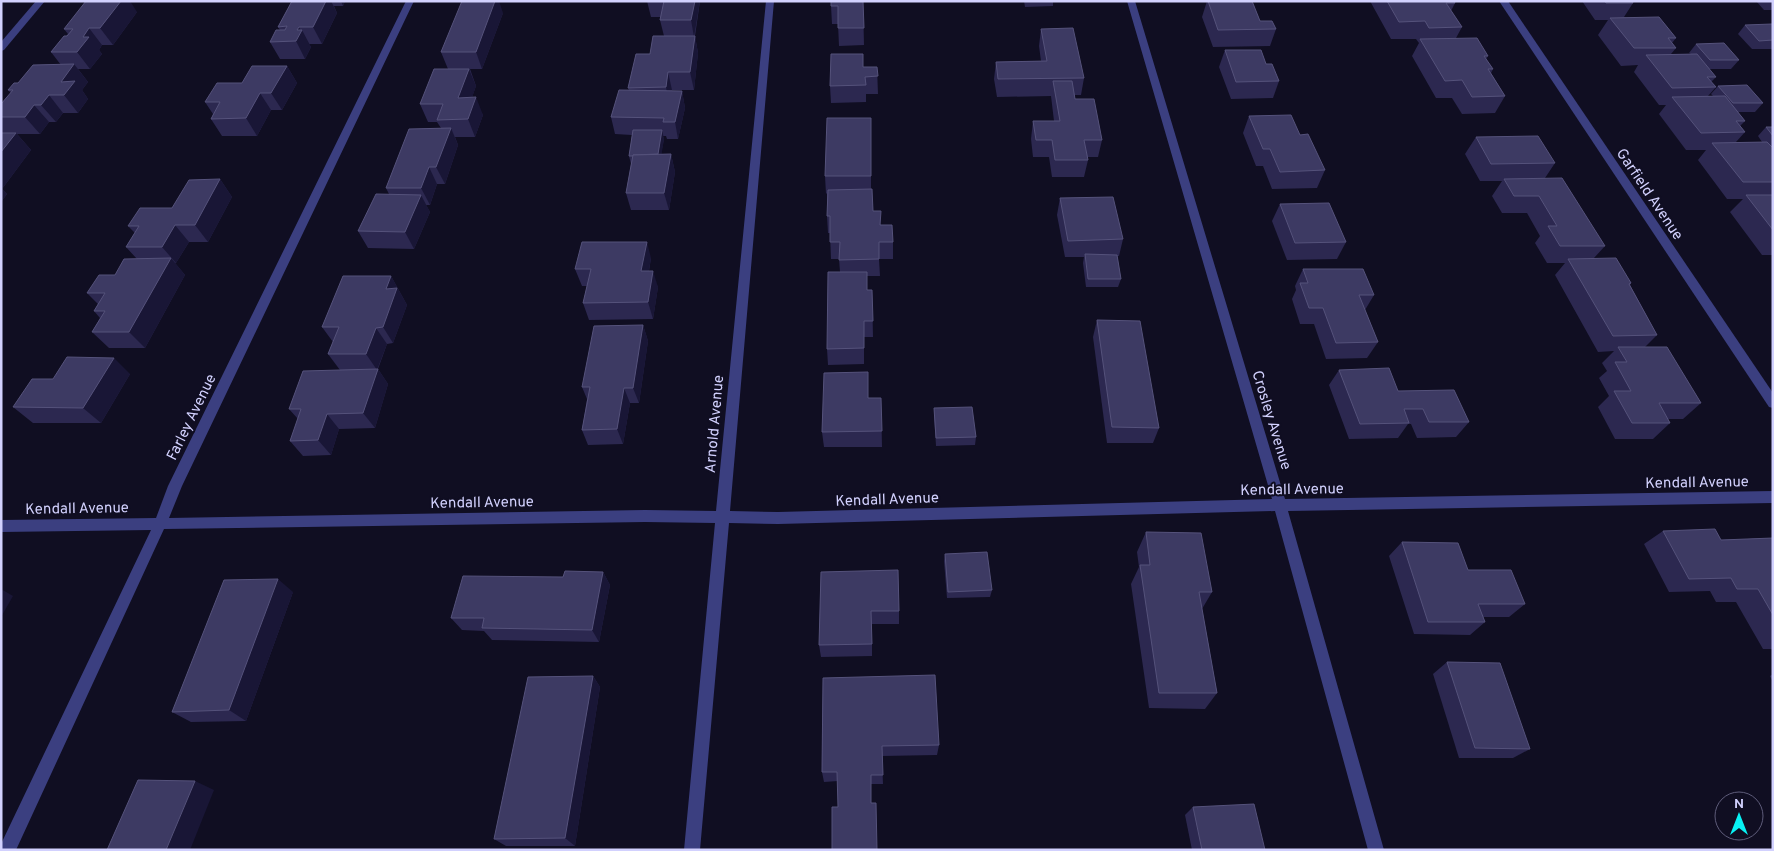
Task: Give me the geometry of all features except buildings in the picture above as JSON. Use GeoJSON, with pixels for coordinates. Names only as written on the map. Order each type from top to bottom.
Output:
{"type":"FeatureCollection","features":[{"type":"Feature","properties":{"kind":"street"},"geometry":{"type":"LineString","coordinates":[[1,48],[41,1]]}},
{"type":"Feature","properties":{"kind":"street","name":"Farley Avenue"},"geometry":{"type":"LineString","coordinates":[[7,850],[161,522],[175,486],[410,1]]}},
{"type":"Feature","properties":{"kind":"street","name":"Arnold Avenue"},"geometry":{"type":"LineString","coordinates":[[692,850],[770,1]]}},
{"type":"Feature","properties":{"kind":"street","name":"Crosley Avenue"},"geometry":{"type":"LineString","coordinates":[[1131,1],[1280,505],[1376,850]]}},
{"type":"Feature","properties":{"kind":"street","name":"Garfield Avenue"},"geometry":{"type":"LineString","coordinates":[[1503,1],[1773,403]]}},
{"type":"Feature","properties":{"kind":"street","name":"Kendall Avenue"},"geometry":{"type":"LineString","coordinates":[[1,526],[161,522],[644,516],[778,518],[1280,505],[1773,497]]}}]}
